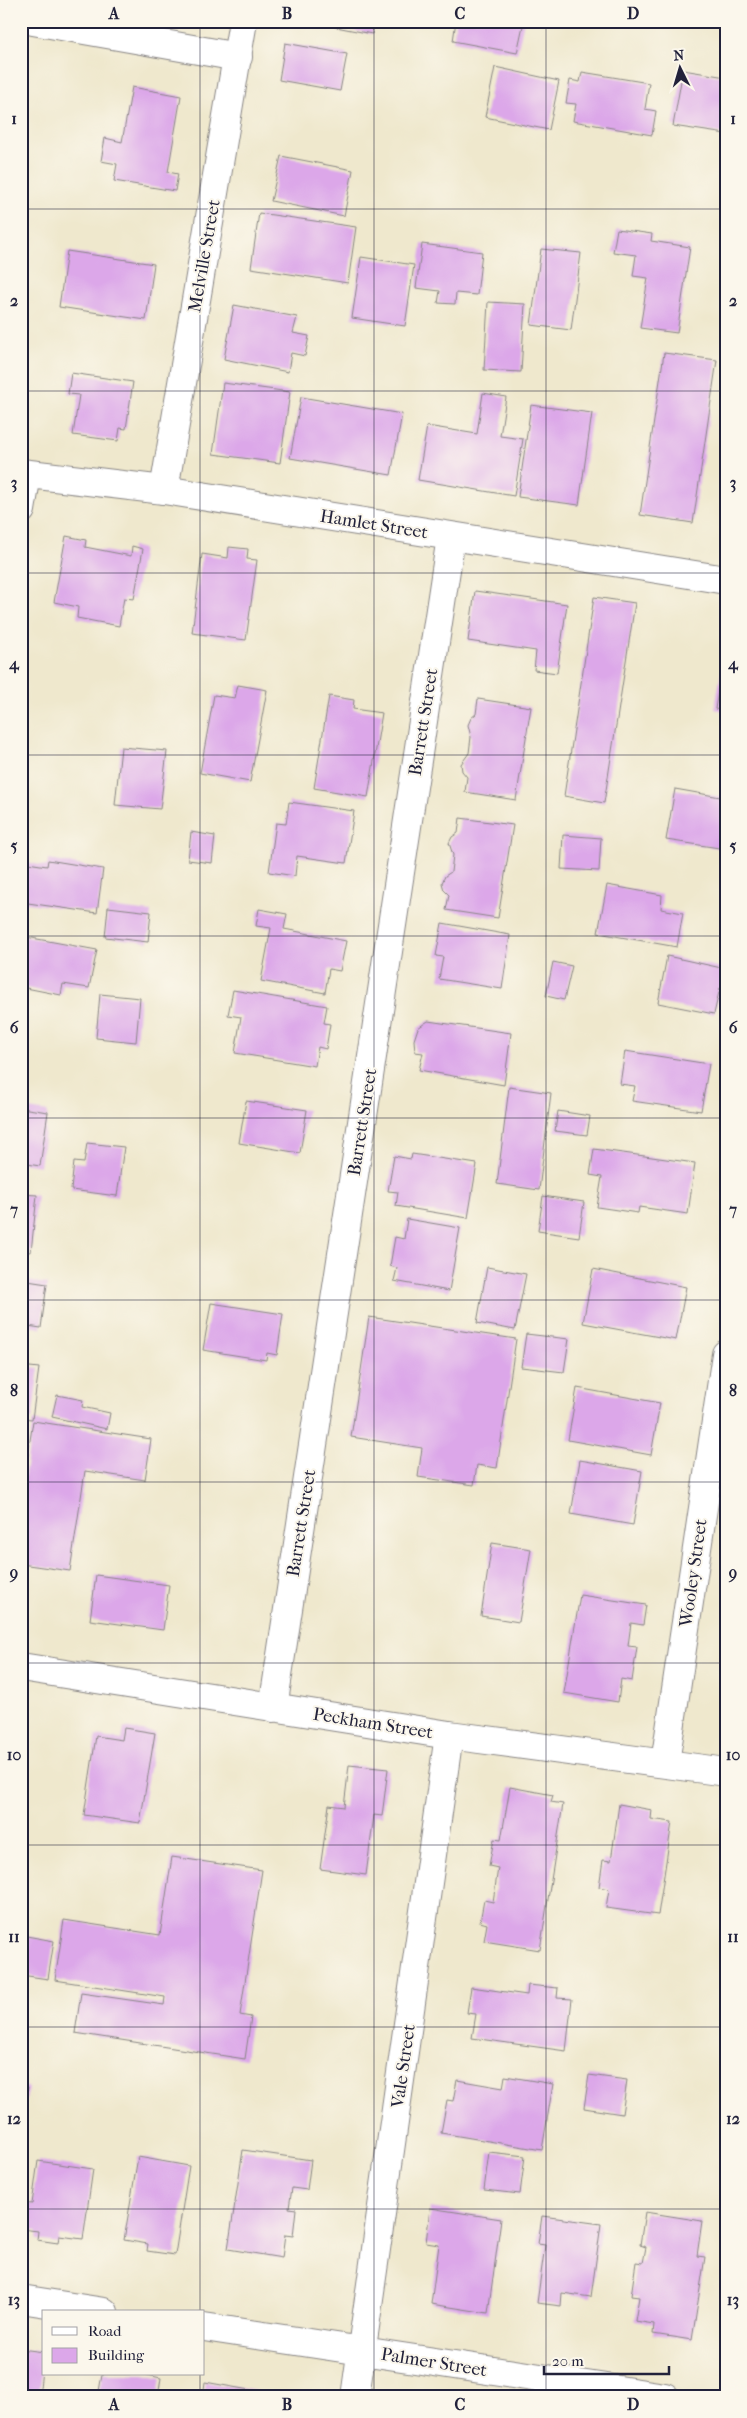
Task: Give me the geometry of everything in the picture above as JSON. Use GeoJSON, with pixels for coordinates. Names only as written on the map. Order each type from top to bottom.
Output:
{"type":"FeatureCollection","features":[{"type":"Feature","properties":{"kind":"street"},"geometry":{"type":"LineString","coordinates":[[33,21],[238,57]]}},
{"type":"Feature","properties":{"kind":"street","name":"Melville Street"},"geometry":{"type":"LineString","coordinates":[[164,490],[243,21]]}},
{"type":"Feature","properties":{"kind":"street"},"geometry":{"type":"LineString","coordinates":[[21,510],[24,473]]}},
{"type":"Feature","properties":{"kind":"street","name":"Hamlet Street"},"geometry":{"type":"LineString","coordinates":[[24,473],[164,490],[726,580]]}},
{"type":"Feature","properties":{"kind":"street","name":"Barrett Street"},"geometry":{"type":"LineString","coordinates":[[273,1708],[451,537]]}},
{"type":"Feature","properties":{"kind":"street","name":"Wooley Street"},"geometry":{"type":"LineString","coordinates":[[665,1763],[726,1354]]}},
{"type":"Feature","properties":{"kind":"street","name":"Peckham Street"},"geometry":{"type":"LineString","coordinates":[[21,1667],[450,1735],[726,1772]]}},
{"type":"Feature","properties":{"kind":"street","name":"Vale Street"},"geometry":{"type":"LineString","coordinates":[[355,2397],[450,1735]]}},
{"type":"Feature","properties":{"kind":"street"},"geometry":{"type":"LineString","coordinates":[[21,2299],[91,2310]]}},
{"type":"Feature","properties":{"kind":"street","name":"Palmer Street"},"geometry":{"type":"LineString","coordinates":[[205,2327],[665,2397]]}},
{"type":"Feature","properties":{"kind":"building"},"geometry":{"type":"Polygon","coordinates":[[[305,21],[374,21],[372,34],[305,21]]]}},
{"type":"Feature","properties":{"kind":"building"},"geometry":{"type":"Polygon","coordinates":[[[456,21],[524,21],[517,53],[453,41],[456,21]]]}},
{"type":"Feature","properties":{"kind":"building"},"geometry":{"type":"Polygon","coordinates":[[[285,43],[347,54],[340,91],[279,80],[285,43]]]}},
{"type":"Feature","properties":{"kind":"building"},"geometry":{"type":"Polygon","coordinates":[[[495,67],[559,81],[549,130],[485,117],[495,67]]]}},
{"type":"Feature","properties":{"kind":"building"},"geometry":{"type":"Polygon","coordinates":[[[683,70],[726,77],[726,134],[673,126],[683,70]]]}},
{"type":"Feature","properties":{"kind":"building"},"geometry":{"type":"Polygon","coordinates":[[[582,72],[649,83],[645,109],[656,111],[652,135],[573,121],[576,104],[566,103],[570,80],[580,82],[582,72]]]}},
{"type":"Feature","properties":{"kind":"building"},"geometry":{"type":"Polygon","coordinates":[[[132,87],[181,96],[168,172],[178,174],[175,191],[114,181],[117,164],[101,161],[105,138],[122,142],[132,87]]]}},
{"type":"Feature","properties":{"kind":"building"},"geometry":{"type":"Polygon","coordinates":[[[281,156],[353,170],[344,216],[271,201],[281,156]]]}},
{"type":"Feature","properties":{"kind":"building"},"geometry":{"type":"Polygon","coordinates":[[[259,213],[356,227],[348,283],[251,268],[259,213]]]}},
{"type":"Feature","properties":{"kind":"building"},"geometry":{"type":"Polygon","coordinates":[[[617,229],[652,234],[651,241],[690,247],[677,333],[640,328],[648,278],[633,276],[636,255],[613,252],[617,229]]]}},
{"type":"Feature","properties":{"kind":"building"},"geometry":{"type":"Polygon","coordinates":[[[422,244],[482,252],[477,295],[456,293],[455,304],[438,303],[440,291],[416,288],[422,244]]]}},
{"type":"Feature","properties":{"kind":"building"},"geometry":{"type":"Polygon","coordinates":[[[541,249],[581,253],[571,330],[531,325],[541,249]]]}},
{"type":"Feature","properties":{"kind":"building"},"geometry":{"type":"Polygon","coordinates":[[[67,251],[154,264],[146,320],[59,307],[67,251]]]}},
{"type":"Feature","properties":{"kind":"building"},"geometry":{"type":"Polygon","coordinates":[[[361,257],[414,265],[405,326],[352,318],[361,257]]]}},
{"type":"Feature","properties":{"kind":"building"},"geometry":{"type":"Polygon","coordinates":[[[488,302],[525,304],[521,372],[484,370],[488,302]]]}},
{"type":"Feature","properties":{"kind":"building"},"geometry":{"type":"Polygon","coordinates":[[[234,305],[297,317],[293,333],[309,336],[305,356],[291,353],[288,372],[224,359],[234,305]]]}},
{"type":"Feature","properties":{"kind":"building"},"geometry":{"type":"Polygon","coordinates":[[[21,341],[25,342],[22,359],[21,359],[21,341]]]}},
{"type":"Feature","properties":{"kind":"building"},"geometry":{"type":"Polygon","coordinates":[[[664,353],[717,360],[693,523],[640,515],[664,353]]]}},
{"type":"Feature","properties":{"kind":"building"},"geometry":{"type":"Polygon","coordinates":[[[71,373],[133,382],[126,429],[120,428],[118,441],[73,435],[79,395],[68,394],[71,373]]]}},
{"type":"Feature","properties":{"kind":"building"},"geometry":{"type":"Polygon","coordinates":[[[223,383],[290,392],[280,463],[213,454],[223,383]]]}},
{"type":"Feature","properties":{"kind":"building"},"geometry":{"type":"Polygon","coordinates":[[[483,393],[506,397],[500,436],[523,439],[514,496],[418,480],[427,426],[477,434],[483,393]]]}},
{"type":"Feature","properties":{"kind":"building"},"geometry":{"type":"Polygon","coordinates":[[[301,397],[402,414],[391,475],[290,458],[301,397]]]}},
{"type":"Feature","properties":{"kind":"building"},"geometry":{"type":"Polygon","coordinates":[[[531,405],[592,413],[579,505],[518,497],[531,405]]]}},
{"type":"Feature","properties":{"kind":"building"},"geometry":{"type":"Polygon","coordinates":[[[66,536],[86,540],[85,547],[131,556],[132,546],[143,549],[134,599],[124,598],[119,626],[77,618],[78,607],[54,602],[66,536]]]}},
{"type":"Feature","properties":{"kind":"building"},"geometry":{"type":"Polygon","coordinates":[[[229,547],[248,549],[247,559],[257,560],[246,640],[192,633],[202,554],[228,558],[229,547]]]}},
{"type":"Feature","properties":{"kind":"building"},"geometry":{"type":"Polygon","coordinates":[[[475,591],[567,604],[557,673],[534,670],[536,651],[468,641],[475,591]]]}},
{"type":"Feature","properties":{"kind":"building"},"geometry":{"type":"Polygon","coordinates":[[[594,597],[635,603],[604,803],[564,796],[594,597]]]}},
{"type":"Feature","properties":{"kind":"building"},"geometry":{"type":"Polygon","coordinates":[[[726,650],[726,711],[715,709],[726,650]]]}},
{"type":"Feature","properties":{"kind":"building"},"geometry":{"type":"Polygon","coordinates":[[[238,685],[267,690],[250,782],[200,773],[214,695],[235,698],[238,685]]]}},
{"type":"Feature","properties":{"kind":"building"},"geometry":{"type":"Polygon","coordinates":[[[329,696],[354,700],[353,709],[382,713],[368,797],[314,788],[329,696]]]}},
{"type":"Feature","properties":{"kind":"building"},"geometry":{"type":"Polygon","coordinates":[[[478,699],[531,707],[516,800],[465,792],[467,777],[462,771],[461,764],[469,753],[471,737],[468,725],[471,718],[476,714],[478,699]]]}},
{"type":"Feature","properties":{"kind":"building"},"geometry":{"type":"Polygon","coordinates":[[[121,747],[167,751],[160,809],[115,805],[121,747]]]}},
{"type":"Feature","properties":{"kind":"building"},"geometry":{"type":"Polygon","coordinates":[[[675,789],[726,798],[726,849],[666,840],[675,789]]]}},
{"type":"Feature","properties":{"kind":"building"},"geometry":{"type":"Polygon","coordinates":[[[289,802],[354,811],[346,863],[297,856],[295,876],[269,872],[276,823],[286,824],[289,802]]]}},
{"type":"Feature","properties":{"kind":"building"},"geometry":{"type":"Polygon","coordinates":[[[460,818],[513,825],[498,918],[446,910],[449,895],[444,890],[442,883],[445,876],[451,872],[453,855],[449,843],[452,837],[458,833],[460,818]]]}},
{"type":"Feature","properties":{"kind":"building"},"geometry":{"type":"Polygon","coordinates":[[[191,832],[215,836],[212,863],[188,860],[191,832]]]}},
{"type":"Feature","properties":{"kind":"building"},"geometry":{"type":"Polygon","coordinates":[[[563,835],[601,838],[599,871],[561,869],[563,835]]]}},
{"type":"Feature","properties":{"kind":"building"},"geometry":{"type":"Polygon","coordinates":[[[48,860],[103,869],[97,913],[21,902],[21,862],[47,866],[48,860]]]}},
{"type":"Feature","properties":{"kind":"building"},"geometry":{"type":"Polygon","coordinates":[[[607,885],[662,895],[661,909],[683,913],[677,947],[598,933],[607,885]]]}},
{"type":"Feature","properties":{"kind":"building"},"geometry":{"type":"Polygon","coordinates":[[[108,907],[151,912],[148,942],[105,937],[108,907]]]}},
{"type":"Feature","properties":{"kind":"building"},"geometry":{"type":"Polygon","coordinates":[[[259,909],[287,914],[284,929],[346,941],[340,971],[329,969],[325,993],[261,981],[271,928],[256,926],[259,909]]]}},
{"type":"Feature","properties":{"kind":"building"},"geometry":{"type":"Polygon","coordinates":[[[442,923],[510,935],[502,989],[439,979],[443,957],[436,956],[442,923]]]}},
{"type":"Feature","properties":{"kind":"building"},"geometry":{"type":"Polygon","coordinates":[[[21,936],[97,950],[89,988],[63,984],[61,995],[21,987],[21,936]]]}},
{"type":"Feature","properties":{"kind":"building"},"geometry":{"type":"Polygon","coordinates":[[[667,956],[726,969],[726,989],[720,988],[714,1014],[658,1003],[667,956]]]}},
{"type":"Feature","properties":{"kind":"building"},"geometry":{"type":"Polygon","coordinates":[[[553,962],[572,966],[564,1000],[546,996],[553,962]]]}},
{"type":"Feature","properties":{"kind":"building"},"geometry":{"type":"Polygon","coordinates":[[[233,990],[327,1006],[324,1023],[330,1024],[326,1049],[318,1047],[315,1066],[235,1053],[241,1017],[228,1015],[233,990]]]}},
{"type":"Feature","properties":{"kind":"building"},"geometry":{"type":"Polygon","coordinates":[[[100,994],[140,998],[136,1042],[96,1038],[100,994]]]}},
{"type":"Feature","properties":{"kind":"building"},"geometry":{"type":"Polygon","coordinates":[[[428,1021],[511,1033],[504,1085],[419,1070],[423,1053],[415,1052],[414,1040],[418,1028],[428,1021]]]}},
{"type":"Feature","properties":{"kind":"building"},"geometry":{"type":"Polygon","coordinates":[[[625,1051],[709,1064],[701,1111],[632,1101],[635,1086],[620,1084],[625,1051]]]}},
{"type":"Feature","properties":{"kind":"building"},"geometry":{"type":"Polygon","coordinates":[[[509,1087],[551,1093],[539,1190],[497,1184],[509,1087]]]}},
{"type":"Feature","properties":{"kind":"building"},"geometry":{"type":"Polygon","coordinates":[[[246,1101],[307,1110],[300,1153],[239,1143],[246,1101]]]}},
{"type":"Feature","properties":{"kind":"building"},"geometry":{"type":"Polygon","coordinates":[[[21,1108],[48,1112],[40,1166],[21,1163],[21,1108]]]}},
{"type":"Feature","properties":{"kind":"building"},"geometry":{"type":"Polygon","coordinates":[[[558,1111],[590,1116],[587,1135],[555,1131],[558,1111]]]}},
{"type":"Feature","properties":{"kind":"building"},"geometry":{"type":"Polygon","coordinates":[[[87,1143],[124,1147],[117,1196],[71,1190],[74,1162],[84,1163],[87,1143]]]}},
{"type":"Feature","properties":{"kind":"building"},"geometry":{"type":"Polygon","coordinates":[[[594,1149],[695,1163],[688,1214],[639,1207],[638,1213],[597,1207],[602,1177],[590,1175],[594,1149]]]}},
{"type":"Feature","properties":{"kind":"building"},"geometry":{"type":"Polygon","coordinates":[[[412,1154],[477,1164],[468,1218],[396,1206],[398,1192],[388,1191],[394,1156],[411,1159],[412,1154]]]}},
{"type":"Feature","properties":{"kind":"building"},"geometry":{"type":"Polygon","coordinates":[[[21,1194],[37,1195],[31,1252],[21,1251],[21,1194]]]}},
{"type":"Feature","properties":{"kind":"building"},"geometry":{"type":"Polygon","coordinates":[[[543,1196],[584,1202],[579,1237],[538,1231],[543,1196]]]}},
{"type":"Feature","properties":{"kind":"building"},"geometry":{"type":"Polygon","coordinates":[[[407,1219],[460,1228],[449,1291],[394,1281],[397,1268],[390,1266],[395,1237],[404,1239],[407,1219]]]}},
{"type":"Feature","properties":{"kind":"building"},"geometry":{"type":"Polygon","coordinates":[[[487,1267],[526,1274],[515,1330],[477,1323],[487,1267]]]}},
{"type":"Feature","properties":{"kind":"building"},"geometry":{"type":"Polygon","coordinates":[[[593,1269],[686,1287],[676,1340],[583,1323],[593,1269]]]}},
{"type":"Feature","properties":{"kind":"building"},"geometry":{"type":"Polygon","coordinates":[[[21,1280],[47,1284],[41,1328],[21,1325],[21,1280]]]}},
{"type":"Feature","properties":{"kind":"building"},"geometry":{"type":"Polygon","coordinates":[[[211,1303],[283,1314],[277,1355],[267,1353],[266,1360],[203,1350],[211,1303]]]}},
{"type":"Feature","properties":{"kind":"building"},"geometry":{"type":"Polygon","coordinates":[[[369,1317],[516,1339],[497,1468],[477,1465],[474,1485],[418,1477],[422,1448],[351,1437],[369,1317]]]}},
{"type":"Feature","properties":{"kind":"building"},"geometry":{"type":"Polygon","coordinates":[[[526,1334],[569,1339],[564,1372],[521,1367],[526,1334]]]}},
{"type":"Feature","properties":{"kind":"building"},"geometry":{"type":"Polygon","coordinates":[[[21,1366],[39,1368],[32,1419],[21,1418],[21,1366]]]}},
{"type":"Feature","properties":{"kind":"building"},"geometry":{"type":"Polygon","coordinates":[[[577,1388],[660,1403],[651,1455],[568,1440],[577,1388]]]}},
{"type":"Feature","properties":{"kind":"building"},"geometry":{"type":"Polygon","coordinates":[[[57,1395],[83,1400],[82,1407],[110,1413],[107,1429],[52,1417],[57,1395]]]}},
{"type":"Feature","properties":{"kind":"building"},"geometry":{"type":"Polygon","coordinates":[[[33,1421],[151,1439],[145,1480],[85,1471],[70,1571],[21,1564],[21,1499],[33,1421]]]}},
{"type":"Feature","properties":{"kind":"building"},"geometry":{"type":"Polygon","coordinates":[[[580,1460],[642,1471],[633,1525],[571,1514],[580,1460]]]}},
{"type":"Feature","properties":{"kind":"building"},"geometry":{"type":"Polygon","coordinates":[[[492,1543],[531,1549],[519,1622],[481,1616],[492,1543]]]}},
{"type":"Feature","properties":{"kind":"building"},"geometry":{"type":"Polygon","coordinates":[[[96,1575],[169,1585],[163,1630],[90,1620],[96,1575]]]}},
{"type":"Feature","properties":{"kind":"building"},"geometry":{"type":"Polygon","coordinates":[[[580,1595],[646,1605],[643,1625],[631,1623],[628,1646],[637,1647],[632,1681],[621,1679],[618,1702],[564,1693],[580,1595]]]}},
{"type":"Feature","properties":{"kind":"building"},"geometry":{"type":"Polygon","coordinates":[[[21,1719],[28,1720],[22,1756],[21,1756],[21,1719]]]}},
{"type":"Feature","properties":{"kind":"building"},"geometry":{"type":"Polygon","coordinates":[[[124,1728],[155,1733],[140,1823],[84,1815],[96,1736],[122,1740],[124,1728]]]}},
{"type":"Feature","properties":{"kind":"building"},"geometry":{"type":"Polygon","coordinates":[[[349,1765],[388,1769],[382,1816],[374,1815],[366,1875],[320,1869],[329,1805],[344,1807],[349,1765]]]}},
{"type":"Feature","properties":{"kind":"building"},"geometry":{"type":"Polygon","coordinates":[[[510,1787],[553,1795],[551,1802],[563,1804],[540,1950],[484,1941],[487,1924],[480,1922],[484,1900],[493,1902],[498,1868],[489,1866],[494,1839],[501,1840],[510,1787]]]}},
{"type":"Feature","properties":{"kind":"building"},"geometry":{"type":"Polygon","coordinates":[[[619,1804],[652,1810],[651,1819],[672,1822],[658,1915],[606,1908],[609,1889],[599,1887],[603,1860],[611,1861],[619,1804]]]}},
{"type":"Feature","properties":{"kind":"building"},"geometry":{"type":"Polygon","coordinates":[[[172,1857],[262,1870],[240,2015],[251,2017],[245,2059],[75,2033],[81,1993],[164,2005],[165,1997],[55,1980],[64,1920],[160,1935],[172,1857]]]}},
{"type":"Feature","properties":{"kind":"building"},"geometry":{"type":"Polygon","coordinates":[[[21,1935],[54,1941],[48,1979],[21,1975],[21,1935]]]}},
{"type":"Feature","properties":{"kind":"building"},"geometry":{"type":"Polygon","coordinates":[[[528,1985],[558,1988],[557,1998],[572,1999],[566,2051],[472,2038],[476,2014],[467,2013],[471,1987],[527,1995],[528,1985]]]}},
{"type":"Feature","properties":{"kind":"building"},"geometry":{"type":"Polygon","coordinates":[[[589,2075],[627,2080],[622,2114],[584,2108],[589,2075]]]}},
{"type":"Feature","properties":{"kind":"building"},"geometry":{"type":"Polygon","coordinates":[[[505,2076],[553,2084],[542,2150],[441,2133],[447,2100],[453,2101],[457,2080],[503,2088],[505,2076]]]}},
{"type":"Feature","properties":{"kind":"building"},"geometry":{"type":"Polygon","coordinates":[[[21,2086],[28,2087],[22,2126],[21,2126],[21,2086]]]}},
{"type":"Feature","properties":{"kind":"building"},"geometry":{"type":"Polygon","coordinates":[[[243,2150],[311,2160],[307,2190],[292,2188],[289,2208],[296,2209],[293,2236],[285,2235],[282,2258],[228,2249],[243,2150]]]}},
{"type":"Feature","properties":{"kind":"building"},"geometry":{"type":"Polygon","coordinates":[[[489,2152],[525,2156],[520,2194],[484,2190],[489,2152]]]}},
{"type":"Feature","properties":{"kind":"building"},"geometry":{"type":"Polygon","coordinates":[[[138,2157],[189,2166],[175,2255],[147,2251],[148,2244],[124,2240],[138,2157]]]}},
{"type":"Feature","properties":{"kind":"building"},"geometry":{"type":"Polygon","coordinates":[[[38,2161],[93,2169],[83,2239],[59,2236],[58,2243],[37,2240],[38,2231],[21,2229],[23,2203],[32,2204],[38,2161]]]}},
{"type":"Feature","properties":{"kind":"building"},"geometry":{"type":"Polygon","coordinates":[[[430,2208],[501,2219],[488,2313],[431,2304],[439,2245],[426,2243],[430,2208]]]}},
{"type":"Feature","properties":{"kind":"building"},"geometry":{"type":"Polygon","coordinates":[[[645,2212],[702,2221],[697,2256],[705,2257],[692,2340],[653,2334],[654,2324],[635,2321],[639,2297],[631,2296],[636,2262],[643,2263],[646,2247],[640,2245],[645,2212]]]}},
{"type":"Feature","properties":{"kind":"building"},"geometry":{"type":"Polygon","coordinates":[[[542,2216],[601,2224],[591,2297],[562,2293],[561,2306],[537,2303],[545,2245],[538,2244],[542,2216]]]}},
{"type":"Feature","properties":{"kind":"building"},"geometry":{"type":"Polygon","coordinates":[[[21,2349],[42,2352],[39,2397],[21,2397],[21,2349]]]}},
{"type":"Feature","properties":{"kind":"building"},"geometry":{"type":"Polygon","coordinates":[[[102,2376],[152,2376],[161,2378],[158,2397],[98,2397],[102,2376]]]}},
{"type":"Feature","properties":{"kind":"building"},"geometry":{"type":"Polygon","coordinates":[[[205,2382],[266,2393],[265,2397],[203,2397],[205,2382]]]}}]}
